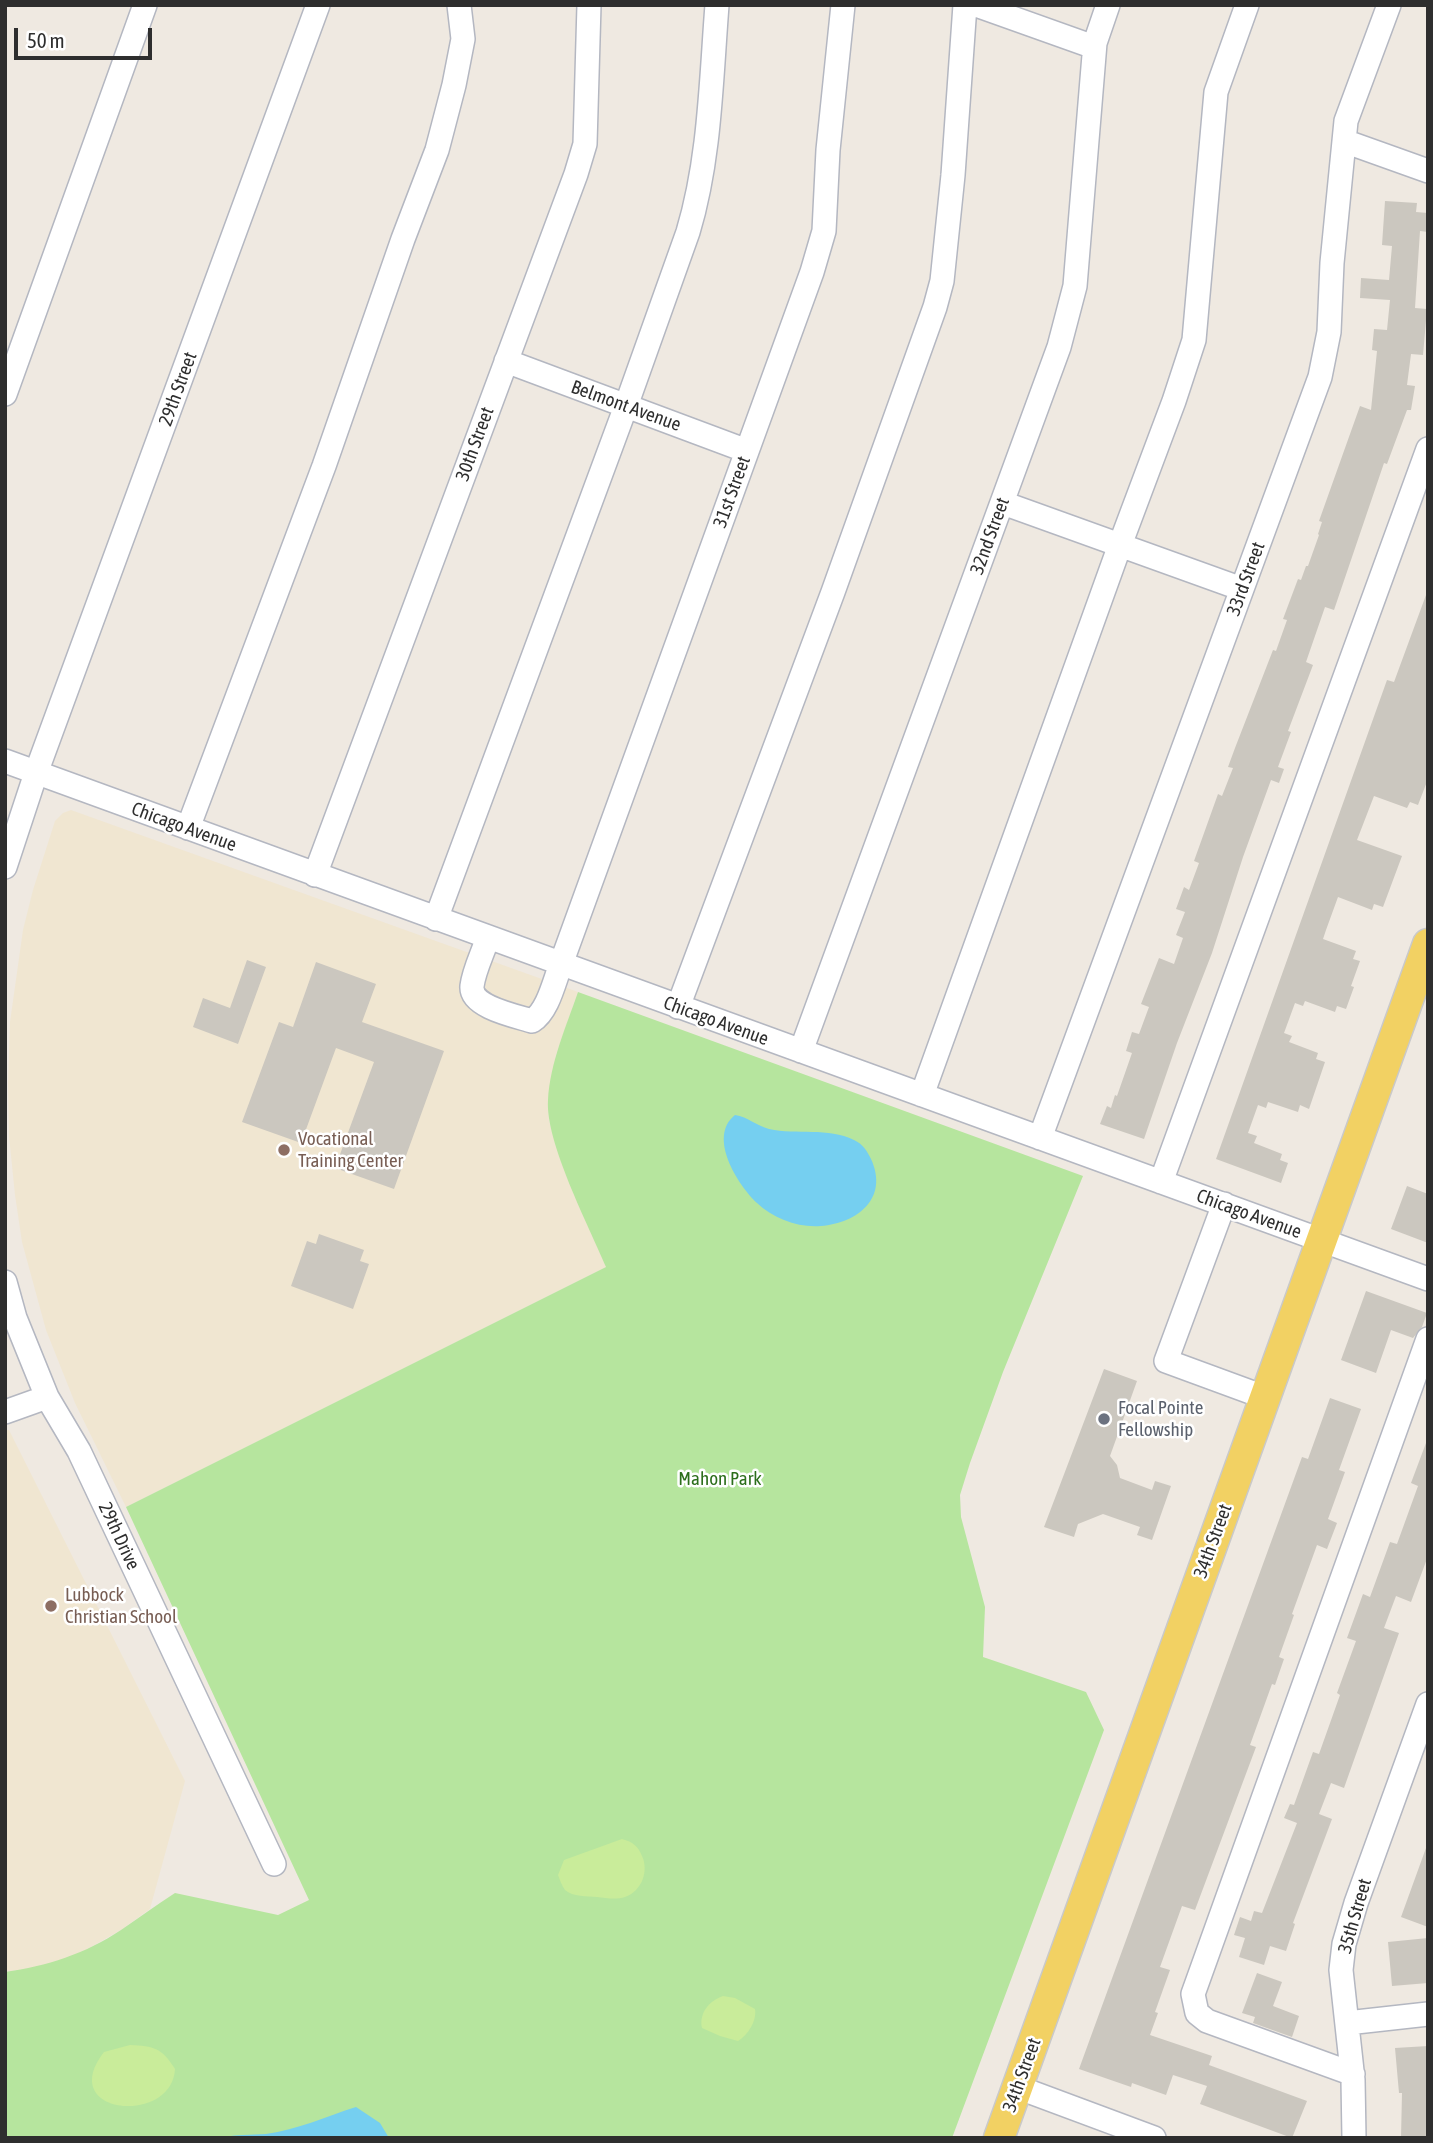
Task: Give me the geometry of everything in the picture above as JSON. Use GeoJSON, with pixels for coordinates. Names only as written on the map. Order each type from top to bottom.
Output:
{"type":"FeatureCollection","features":[{"type":"Feature","properties":{"kind":"main road","name":"34th Street"},"geometry":{"type":"LineString","coordinates":[[999,2138],[1428,944]]}},
{"type":"Feature","properties":{"kind":"street"},"geometry":{"type":"LineString","coordinates":[[5,394],[145,5]]}},
{"type":"Feature","properties":{"kind":"street","name":"29th Street"},"geometry":{"type":"LineString","coordinates":[[36,773],[318,5]]}},
{"type":"Feature","properties":{"kind":"street"},"geometry":{"type":"LineString","coordinates":[[188,828],[324,466],[437,150],[463,39],[459,5]]}},
{"type":"Feature","properties":{"kind":"street","name":"30th Street"},"geometry":{"type":"LineString","coordinates":[[315,875],[576,174],[585,144],[589,5]]}},
{"type":"Feature","properties":{"kind":"street"},"geometry":{"type":"LineString","coordinates":[[436,919],[626,406],[695,210],[707,139],[717,5]]}},
{"type":"Feature","properties":{"kind":"street","name":"31st Street"},"geometry":{"type":"LineString","coordinates":[[488,937],[471,989],[475,999],[484,1005],[532,1021],[538,1017],[544,1006],[561,964],[812,272],[824,231],[828,150],[843,5]]}},
{"type":"Feature","properties":{"kind":"street"},"geometry":{"type":"LineString","coordinates":[[678,1007],[833,592],[935,307],[942,282],[953,174],[965,5]]}},
{"type":"Feature","properties":{"kind":"street"},"geometry":{"type":"LineString","coordinates":[[976,5],[1094,47]]}},
{"type":"Feature","properties":{"kind":"street","name":"32nd Street"},"geometry":{"type":"LineString","coordinates":[[801,1051],[1059,347],[1075,286],[1094,47],[1108,5]]}},
{"type":"Feature","properties":{"kind":"street"},"geometry":{"type":"LineString","coordinates":[[922,1095],[1194,340],[1216,92],[1247,5]]}},
{"type":"Feature","properties":{"kind":"street","name":"33rd Street"},"geometry":{"type":"LineString","coordinates":[[1040,1138],[1320,377],[1329,332],[1332,263],[1346,121],[1389,5]]}},
{"type":"Feature","properties":{"kind":"street"},"geometry":{"type":"LineString","coordinates":[[1344,141],[1428,171]]}},
{"type":"Feature","properties":{"kind":"street","name":"Belmont Avenue"},"geometry":{"type":"LineString","coordinates":[[506,361],[747,451]]}},
{"type":"Feature","properties":{"kind":"street"},"geometry":{"type":"LineString","coordinates":[[1161,1182],[1428,449]]}},
{"type":"Feature","properties":{"kind":"street"},"geometry":{"type":"LineString","coordinates":[[1003,503],[1242,589]]}},
{"type":"Feature","properties":{"kind":"street","name":"Chicago Avenue"},"geometry":{"type":"LineString","coordinates":[[5,761],[1428,1279]]}},
{"type":"Feature","properties":{"kind":"street"},"geometry":{"type":"LineString","coordinates":[[5,867],[36,773]]}},
{"type":"Feature","properties":{"kind":"street"},"geometry":{"type":"LineString","coordinates":[[1224,1204],[1166,1361],[1264,1396]]}},
{"type":"Feature","properties":{"kind":"street","name":"29th Drive"},"geometry":{"type":"LineString","coordinates":[[5,1282],[47,1397],[79,1451],[274,1864]]}},
{"type":"Feature","properties":{"kind":"street"},"geometry":{"type":"LineString","coordinates":[[1353,2074],[1206,2021],[1197,2013],[1193,1994],[1428,1339]]}},
{"type":"Feature","properties":{"kind":"street"},"geometry":{"type":"LineString","coordinates":[[5,1412],[47,1397]]}},
{"type":"Feature","properties":{"kind":"street","name":"35th Street"},"geometry":{"type":"LineString","coordinates":[[1354,2138],[1353,2074],[1341,1970],[1343,1944],[1428,1704]]}},
{"type":"Feature","properties":{"kind":"street"},"geometry":{"type":"LineString","coordinates":[[1347,2023],[1428,2014]]}},
{"type":"Feature","properties":{"kind":"street"},"geometry":{"type":"LineString","coordinates":[[1017,2087],[1154,2138]]}},
{"type":"Feature","properties":{"kind":"shaded area","name":"Vocational Training Center"},"geometry":{"type":"Polygon","coordinates":[[[71,810],[578,992],[556,1055],[548,1102],[549,1121],[562,1163],[606,1267],[126,1507],[75,1403],[46,1330],[22,1242],[9,1136],[10,1022],[23,930],[55,821],[71,810]]]}},
{"type":"Feature","properties":{"kind":"shaded area","name":"Lubbock Christian School"},"geometry":{"type":"Polygon","coordinates":[[[5,1430],[9,1430],[185,1781],[150,1909],[121,1930],[82,1952],[60,1961],[5,1972],[5,1430]]]}},
{"type":"Feature","properties":{"kind":"green space","name":"Mahon Park"},"geometry":{"type":"Polygon","coordinates":[[[578,992],[1083,1176],[1003,1372],[960,1495],[961,1517],[985,1607],[983,1657],[1086,1692],[1104,1730],[952,2138],[5,2138],[5,1972],[51,1962],[94,1946],[175,1893],[278,1915],[309,1900],[126,1507],[606,1267],[561,1160],[549,1118],[548,1100],[552,1072],[578,992]]]}},
{"type":"Feature","properties":{"kind":"green space"},"geometry":{"type":"Polygon","coordinates":[[[622,1839],[637,1847],[644,1862],[644,1874],[636,1890],[625,1897],[615,1899],[576,1895],[565,1890],[558,1875],[564,1860],[622,1839]]]}},
{"type":"Feature","properties":{"kind":"green space"},"geometry":{"type":"Polygon","coordinates":[[[723,1996],[735,1998],[755,2009],[751,2027],[738,2041],[702,2028],[702,2017],[706,2008],[723,1996]]]}},
{"type":"Feature","properties":{"kind":"green space"},"geometry":{"type":"Polygon","coordinates":[[[130,2045],[145,2046],[161,2052],[175,2069],[169,2087],[156,2099],[138,2105],[120,2106],[104,2100],[94,2089],[93,2073],[104,2052],[130,2045]]]}},
{"type":"Feature","properties":{"kind":"water"},"geometry":{"type":"Polygon","coordinates":[[[735,1115],[769,1129],[823,1132],[857,1142],[868,1153],[876,1173],[873,1197],[858,1214],[835,1224],[804,1226],[771,1214],[749,1195],[728,1160],[724,1136],[727,1124],[735,1115]]]}},
{"type":"Feature","properties":{"kind":"water"},"geometry":{"type":"Polygon","coordinates":[[[356,2107],[380,2123],[389,2138],[222,2138],[278,2132],[356,2107]]]}},
{"type":"Feature","properties":{"kind":"building"},"geometry":{"type":"Polygon","coordinates":[[[1385,201],[1417,203],[1416,212],[1428,213],[1428,232],[1420,231],[1415,308],[1427,309],[1423,355],[1411,354],[1407,385],[1415,386],[1411,410],[1407,410],[1387,464],[1384,463],[1334,610],[1325,607],[1306,662],[1313,665],[1288,731],[1291,732],[1278,767],[1284,769],[1279,783],[1271,780],[1144,1139],[1100,1124],[1107,1106],[1111,1108],[1115,1095],[1117,1096],[1132,1053],[1126,1051],[1132,1032],[1139,1034],[1149,1007],[1141,1004],[1159,958],[1174,964],[1183,938],[1176,935],[1185,912],[1176,909],[1184,887],[1189,890],[1199,863],[1194,861],[1218,794],[1222,796],[1233,768],[1228,767],[1273,650],[1276,651],[1287,620],[1283,619],[1298,579],[1301,580],[1308,566],[1319,535],[1322,522],[1319,521],[1360,406],[1371,410],[1377,351],[1372,350],[1374,329],[1387,330],[1390,300],[1360,298],[1361,278],[1389,280],[1392,246],[1382,245],[1385,201]]]}},
{"type":"Feature","properties":{"kind":"building"},"geometry":{"type":"Polygon","coordinates":[[[1426,595],[1428,779],[1418,805],[1410,802],[1407,808],[1374,796],[1357,840],[1402,856],[1383,907],[1374,904],[1372,910],[1338,897],[1323,939],[1356,951],[1353,959],[1360,961],[1346,1009],[1337,1006],[1335,1012],[1305,1001],[1303,1006],[1295,1003],[1284,1033],[1292,1036],[1289,1042],[1318,1053],[1316,1059],[1325,1062],[1309,1109],[1300,1105],[1298,1112],[1268,1102],[1266,1108],[1258,1105],[1248,1133],[1257,1136],[1254,1143],[1282,1154],[1280,1160],[1288,1163],[1281,1183],[1216,1159],[1387,680],[1394,682],[1426,595]]]}},
{"type":"Feature","properties":{"kind":"building"},"geometry":{"type":"Polygon","coordinates":[[[247,960],[266,967],[238,1044],[193,1027],[203,998],[230,1008],[247,960]]]}},
{"type":"Feature","properties":{"kind":"building"},"geometry":{"type":"Polygon","coordinates":[[[316,962],[376,984],[362,1022],[444,1051],[394,1189],[335,1168],[374,1062],[336,1048],[301,1143],[242,1122],[279,1022],[293,1027],[316,962]]]}},
{"type":"Feature","properties":{"kind":"building"},"geometry":{"type":"Polygon","coordinates":[[[1407,1186],[1428,1194],[1428,1243],[1391,1229],[1407,1186]]]}},
{"type":"Feature","properties":{"kind":"building"},"geometry":{"type":"Polygon","coordinates":[[[319,1234],[364,1250],[360,1261],[369,1264],[353,1309],[291,1286],[307,1241],[316,1244],[319,1234]]]}},
{"type":"Feature","properties":{"kind":"building"},"geometry":{"type":"Polygon","coordinates":[[[1366,1291],[1427,1313],[1422,1327],[1413,1338],[1391,1330],[1376,1373],[1341,1360],[1366,1291]]]}},
{"type":"Feature","properties":{"kind":"building","name":"Focal Pointe Fellowship"},"geometry":{"type":"Polygon","coordinates":[[[1104,1369],[1137,1381],[1110,1456],[1117,1465],[1120,1478],[1152,1490],[1155,1481],[1171,1486],[1152,1540],[1137,1535],[1140,1527],[1103,1514],[1078,1524],[1074,1537],[1044,1527],[1104,1369]]]}},
{"type":"Feature","properties":{"kind":"building"},"geometry":{"type":"Polygon","coordinates":[[[1330,1398],[1361,1409],[1339,1470],[1345,1472],[1328,1519],[1337,1523],[1327,1549],[1317,1545],[1279,1657],[1284,1659],[1250,1745],[1256,1747],[1195,1910],[1182,1906],[1160,1967],[1170,1970],[1150,2035],[1212,2056],[1209,2065],[1307,2101],[1292,2138],[1200,2104],[1207,2086],[1173,2075],[1166,2095],[1132,2083],[1131,2087],[1079,2069],[1302,1457],[1308,1459],[1330,1398]]]}},
{"type":"Feature","properties":{"kind":"building"},"geometry":{"type":"Polygon","coordinates":[[[1426,1443],[1428,1556],[1411,1602],[1396,1596],[1384,1628],[1399,1633],[1344,1788],[1331,1783],[1319,1814],[1332,1819],[1293,1923],[1295,1924],[1286,1951],[1270,1946],[1264,1965],[1239,1957],[1245,1938],[1234,1935],[1240,1917],[1251,1921],[1254,1911],[1262,1913],[1297,1823],[1284,1818],[1290,1804],[1294,1805],[1313,1752],[1319,1754],[1356,1641],[1347,1638],[1363,1594],[1370,1597],[1390,1542],[1397,1544],[1418,1486],[1411,1483],[1426,1443]]]}},
{"type":"Feature","properties":{"kind":"building"},"geometry":{"type":"Polygon","coordinates":[[[1428,1848],[1428,1927],[1401,1917],[1428,1848]]]}},
{"type":"Feature","properties":{"kind":"building"},"geometry":{"type":"Polygon","coordinates":[[[1428,1938],[1428,1983],[1392,1986],[1388,1942],[1428,1938]]]}},
{"type":"Feature","properties":{"kind":"building"},"geometry":{"type":"Polygon","coordinates":[[[1257,1973],[1282,1982],[1273,2006],[1299,2016],[1292,2037],[1253,2023],[1255,2017],[1242,2013],[1257,1973]]]}},
{"type":"Feature","properties":{"kind":"building"},"geometry":{"type":"Polygon","coordinates":[[[1428,2046],[1428,2138],[1401,2138],[1402,2093],[1399,2093],[1395,2048],[1428,2046]]]}},
{"type":"Feature","properties":{"kind":"place","name":"Vocational Training Center"},"geometry":{"type":"Point","coordinates":[284,1150]}},
{"type":"Feature","properties":{"kind":"place","name":"Focal Pointe Fellowship"},"geometry":{"type":"Point","coordinates":[1104,1419]}},
{"type":"Feature","properties":{"kind":"place","name":"Lubbock Christian School"},"geometry":{"type":"Point","coordinates":[51,1606]}}]}
